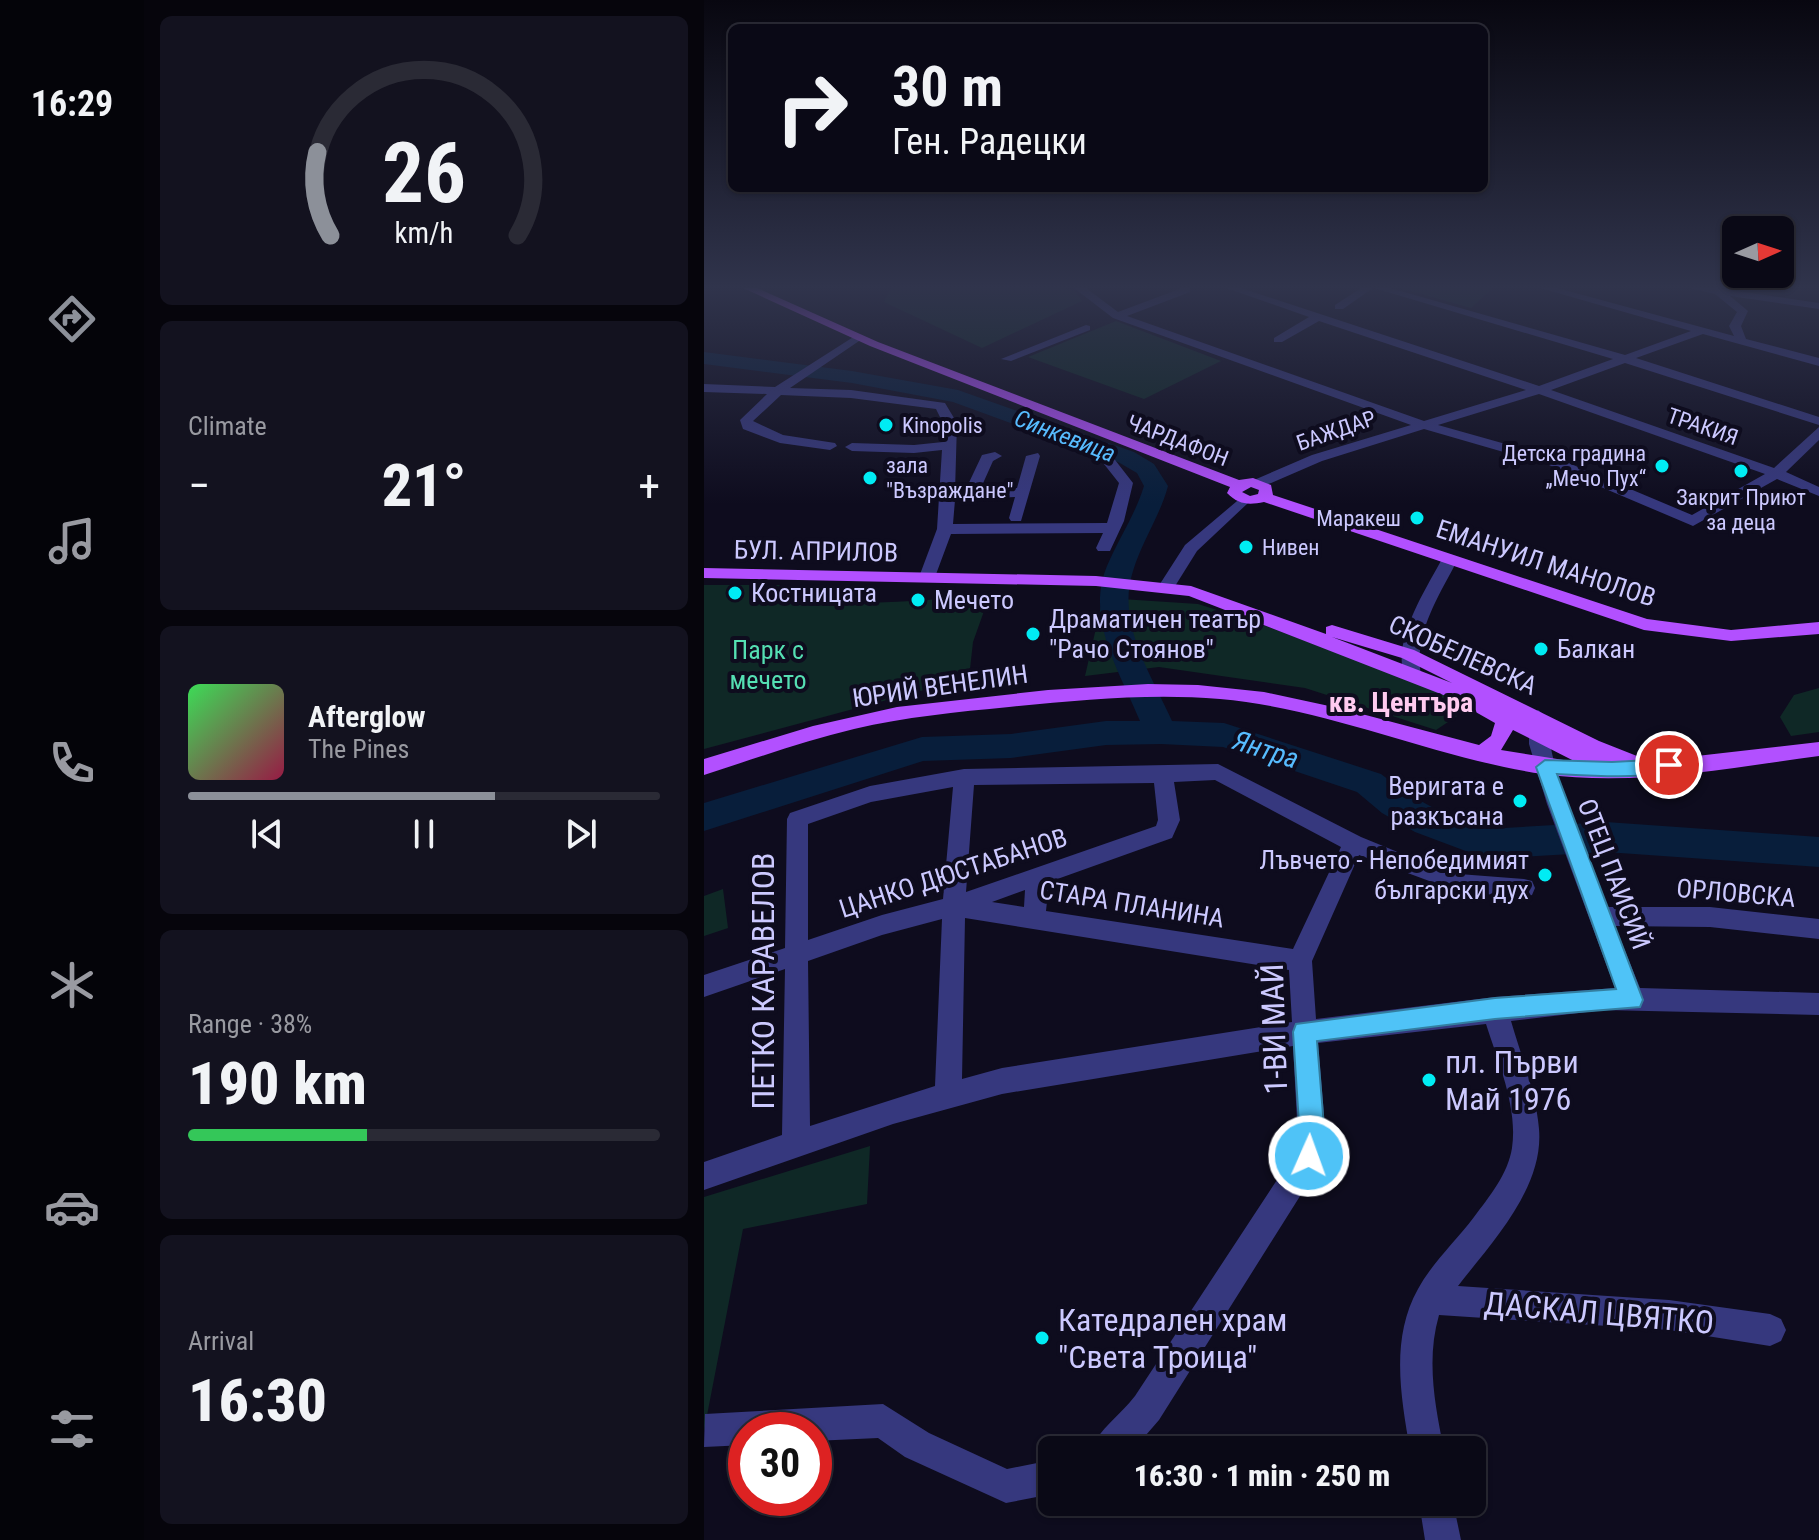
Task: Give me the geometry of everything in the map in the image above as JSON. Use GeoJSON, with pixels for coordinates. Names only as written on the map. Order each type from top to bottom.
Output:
{"type":"FeatureCollection","features":[{"type":"Feature","properties":{"kind":"main road","name":"ЧАРДАФОН"},"geometry":{"type":"LineString","coordinates":[[915,360],[1241,492]]}},
{"type":"Feature","properties":{"kind":"main road"},"geometry":{"type":"LineString","coordinates":[[1241,492],[1262,490]]}},
{"type":"Feature","properties":{"kind":"main road","name":"ЕМАНУИЛ МАНОЛОВ"},"geometry":{"type":"LineString","coordinates":[[1262,490],[1450,559],[1644,624],[1744,638],[1819,628]]}},
{"type":"Feature","properties":{"kind":"main road","name":"БУЛ. АПРИЛОВ"},"geometry":{"type":"LineString","coordinates":[[704,573],[927,577]]}},
{"type":"Feature","properties":{"kind":"main road","name":"СКОБЕЛЕВСКА"},"geometry":{"type":"LineString","coordinates":[[927,577],[1096,581],[1159,586],[1202,594],[1503,707]]}},
{"type":"Feature","properties":{"kind":"main road","name":"СКОБЕЛЕВСКА"},"geometry":{"type":"LineString","coordinates":[[1250,611],[1319,627],[1408,654],[1538,725],[1647,768]]}},
{"type":"Feature","properties":{"kind":"main road","name":"ЮРИЙ ВЕНЕЛИН"},"geometry":{"type":"LineString","coordinates":[[704,767],[794,738],[876,718],[951,707],[1112,691],[1178,690],[1253,696],[1315,708],[1474,752],[1545,767],[1647,768],[1819,749]]}},
{"type":"Feature","properties":{"kind":"main road"},"geometry":{"type":"LineString","coordinates":[[1474,752],[1491,748],[1502,737],[1503,707]]}},
{"type":"Feature","properties":{"kind":"main road","name":"СКОБЕЛЕВСКА"},"geometry":{"type":"LineString","coordinates":[[1538,725],[1589,762],[1612,769]]}},
{"type":"Feature","properties":{"kind":"street"},"geometry":{"type":"LineString","coordinates":[[825,360],[756,408],[745,423],[763,435],[830,446]]}},
{"type":"Feature","properties":{"kind":"street"},"geometry":{"type":"LineString","coordinates":[[1240,360],[1423,425],[1539,457],[1693,521],[1776,473],[1810,444],[1819,431]]}},
{"type":"Feature","properties":{"kind":"street","name":"ТРАКИЯ"},"geometry":{"type":"LineString","coordinates":[[1448,360],[1776,473],[1819,492]]}},
{"type":"Feature","properties":{"kind":"street","name":"БАЖДАР"},"geometry":{"type":"LineString","coordinates":[[1262,490],[1317,458],[1539,390],[1618,360]]}},
{"type":"Feature","properties":{"kind":"street"},"geometry":{"type":"LineString","coordinates":[[1629,360],[1819,421]]}},
{"type":"Feature","properties":{"kind":"street"},"geometry":{"type":"LineString","coordinates":[[708,388],[784,387],[935,403],[949,416],[948,496],[945,529],[927,577]]}},
{"type":"Feature","properties":{"kind":"street"},"geometry":{"type":"LineString","coordinates":[[708,388],[756,408]]}},
{"type":"Feature","properties":{"kind":"street"},"geometry":{"type":"LineString","coordinates":[[1561,414],[1568,409],[1571,401]]}},
{"type":"Feature","properties":{"kind":"street"},"geometry":{"type":"LineString","coordinates":[[852,447],[899,449],[949,445]]}},
{"type":"Feature","properties":{"kind":"street"},"geometry":{"type":"LineString","coordinates":[[971,493],[987,458],[995,456]]}},
{"type":"Feature","properties":{"kind":"street"},"geometry":{"type":"LineString","coordinates":[[1016,518],[1033,456]]}},
{"type":"Feature","properties":{"kind":"street"},"geometry":{"type":"LineString","coordinates":[[1104,548],[1125,494],[1126,483],[1107,459]]}},
{"type":"Feature","properties":{"kind":"street"},"geometry":{"type":"LineString","coordinates":[[948,496],[1022,492]]}},
{"type":"Feature","properties":{"kind":"street"},"geometry":{"type":"LineString","coordinates":[[1159,586],[1241,492]]}},
{"type":"Feature","properties":{"kind":"street"},"geometry":{"type":"LineString","coordinates":[[945,529],[1113,528]]}},
{"type":"Feature","properties":{"kind":"street"},"geometry":{"type":"LineString","coordinates":[[1412,675],[1408,654],[1450,559]]}},
{"type":"Feature","properties":{"kind":"street","name":"ОТЕЦ ПАИСИЙ"},"geometry":{"type":"LineString","coordinates":[[1538,725],[1545,767],[1557,804],[1632,1000]]}},
{"type":"Feature","properties":{"kind":"street"},"geometry":{"type":"LineString","coordinates":[[948,1096],[954,906],[964,777],[1218,772],[1353,843],[1441,878],[1480,886],[1524,888]]}},
{"type":"Feature","properties":{"kind":"street","name":"ЦАНКО ДЮСТАБАНОВ"},"geometry":{"type":"LineString","coordinates":[[704,986],[882,925],[954,906],[1164,832],[1169,820],[1163,775]]}},
{"type":"Feature","properties":{"kind":"street","name":"ПЕТКО КАРАВЕЛОВ"},"geometry":{"type":"LineString","coordinates":[[796,1143],[797,819],[870,794],[964,777]]}},
{"type":"Feature","properties":{"kind":"street","name":"1-ВИ МАЙ"},"geometry":{"type":"LineString","coordinates":[[1123,1436],[1147,1408],[1309,1156],[1312,1139],[1300,961],[1353,843]]}},
{"type":"Feature","properties":{"kind":"street"},"geometry":{"type":"LineString","coordinates":[[1034,918],[1038,876]]}},
{"type":"Feature","properties":{"kind":"street","name":"СТАРА ПЛАНИНА"},"geometry":{"type":"LineString","coordinates":[[954,906],[1300,961]]}},
{"type":"Feature","properties":{"kind":"street","name":"ОРЛОВСКА"},"geometry":{"type":"LineString","coordinates":[[1600,917],[1664,915],[1761,920],[1819,929]]}},
{"type":"Feature","properties":{"kind":"street"},"geometry":{"type":"LineString","coordinates":[[704,1176],[796,1143],[948,1096],[1026,1077],[1305,1032],[1604,999],[1819,1004]]}},
{"type":"Feature","properties":{"kind":"street"},"geometry":{"type":"LineString","coordinates":[[1425,1436],[1414,1373],[1416,1338],[1429,1299],[1519,1175],[1526,1147],[1524,1118],[1495,1009]]}},
{"type":"Feature","properties":{"kind":"street","name":"ДАСКАЛ ЦВЯТКО"},"geometry":{"type":"LineString","coordinates":[[1429,1299],[1669,1315],[1770,1330]]}},
{"type":"Feature","properties":{"kind":"street"},"geometry":{"type":"LineString","coordinates":[[705,1431],[883,1421],[917,1445],[1006,1486],[1038,1480]]}},
{"type":"Feature","properties":{"kind":"street"},"geometry":{"type":"LineString","coordinates":[[1439,1516],[1443,1540]]}},
{"type":"Feature","properties":{"kind":"green space"},"geometry":{"type":"Polygon","coordinates":[[[1036,360],[1221,361],[1144,399],[1036,360]]]}},
{"type":"Feature","properties":{"kind":"green space","name":"Парк с мечето"},"geometry":{"type":"Polygon","coordinates":[[[704,585],[781,585],[780,600],[806,602],[858,603],[989,597],[973,642],[969,678],[704,749],[704,585]]]}},
{"type":"Feature","properties":{"kind":"green space"},"geometry":{"type":"Polygon","coordinates":[[[1106,598],[1198,604],[1255,622],[1446,694],[1457,716],[1436,730],[1305,688],[1159,667],[1085,676],[1102,602],[1106,598]]]}},
{"type":"Feature","properties":{"kind":"green space"},"geometry":{"type":"Polygon","coordinates":[[[1819,688],[1819,732],[1791,736],[1780,717],[1794,695],[1819,688]]]}},
{"type":"Feature","properties":{"kind":"green space"},"geometry":{"type":"Polygon","coordinates":[[[723,889],[728,928],[704,936],[704,896],[723,889]]]}},
{"type":"Feature","properties":{"kind":"green space"},"geometry":{"type":"Polygon","coordinates":[[[870,1146],[867,1204],[743,1229],[704,1431],[704,1197],[870,1146]]]}},
{"type":"Feature","properties":{"kind":"waterway","name":"Синкевица"},"geometry":{"type":"LineString","coordinates":[[719,360],[852,377],[958,396],[1126,457],[1146,469],[1156,486],[1151,505],[1120,568],[1113,604],[1115,626],[1161,732]]}},
{"type":"Feature","properties":{"kind":"waterway","name":"Янтра"},"geometry":{"type":"LineString","coordinates":[[704,817],[922,749],[1011,746],[1106,733],[1161,732]]}},
{"type":"Feature","properties":{"kind":"waterway","name":"Янтра"},"geometry":{"type":"LineString","coordinates":[[1161,732],[1224,735],[1369,783],[1394,803],[1428,822],[1487,844],[1606,837],[1819,852]]}},
{"type":"Feature","properties":{"kind":"place","name":"Kinopolis"},"geometry":{"type":"Point","coordinates":[886,425]}},
{"type":"Feature","properties":{"kind":"place","name":"Детска градина „Мечо Пух“"},"geometry":{"type":"Point","coordinates":[1662,466]}},
{"type":"Feature","properties":{"kind":"place","name":"Закрит Приют за деца"},"geometry":{"type":"Point","coordinates":[1741,471]}},
{"type":"Feature","properties":{"kind":"place","name":"зала \"Възраждане\""},"geometry":{"type":"Point","coordinates":[870,478]}},
{"type":"Feature","properties":{"kind":"place","name":"Маракеш"},"geometry":{"type":"Point","coordinates":[1417,518]}},
{"type":"Feature","properties":{"kind":"place","name":"Нивен"},"geometry":{"type":"Point","coordinates":[1246,547]}},
{"type":"Feature","properties":{"kind":"place","name":"Костницата"},"geometry":{"type":"Point","coordinates":[735,593]}},
{"type":"Feature","properties":{"kind":"place","name":"Мечето"},"geometry":{"type":"Point","coordinates":[918,600]}},
{"type":"Feature","properties":{"kind":"place","name":"Драматичен театър \"Рачо Стоянов\""},"geometry":{"type":"Point","coordinates":[1033,634]}},
{"type":"Feature","properties":{"kind":"place","name":"Балкан"},"geometry":{"type":"Point","coordinates":[1541,649]}},
{"type":"Feature","properties":{"kind":"place","name":"Веригата е разкъсана"},"geometry":{"type":"Point","coordinates":[1520,801]}},
{"type":"Feature","properties":{"kind":"place","name":"Лъвчето - Непобедимият български дух"},"geometry":{"type":"Point","coordinates":[1545,875]}},
{"type":"Feature","properties":{"kind":"place","name":"пл. Първи Май 1976"},"geometry":{"type":"Point","coordinates":[1429,1080]}},
{"type":"Feature","properties":{"kind":"place","name":"Катедрален храм \"Света Троица\""},"geometry":{"type":"Point","coordinates":[1042,1338]}},
{"type":"Feature","properties":{"kind":"district","name":"кв. Центъра"},"geometry":{"type":"Point","coordinates":[1401,702]}},
{"type":"Feature","properties":{"kind":"route"},"geometry":{"type":"LineString","coordinates":[[1309,1156],[1312,1139],[1305,1032],[1495,1009],[1604,999],[1632,1000],[1586,884],[1545,767],[1612,769],[1669,765]]}}]}
